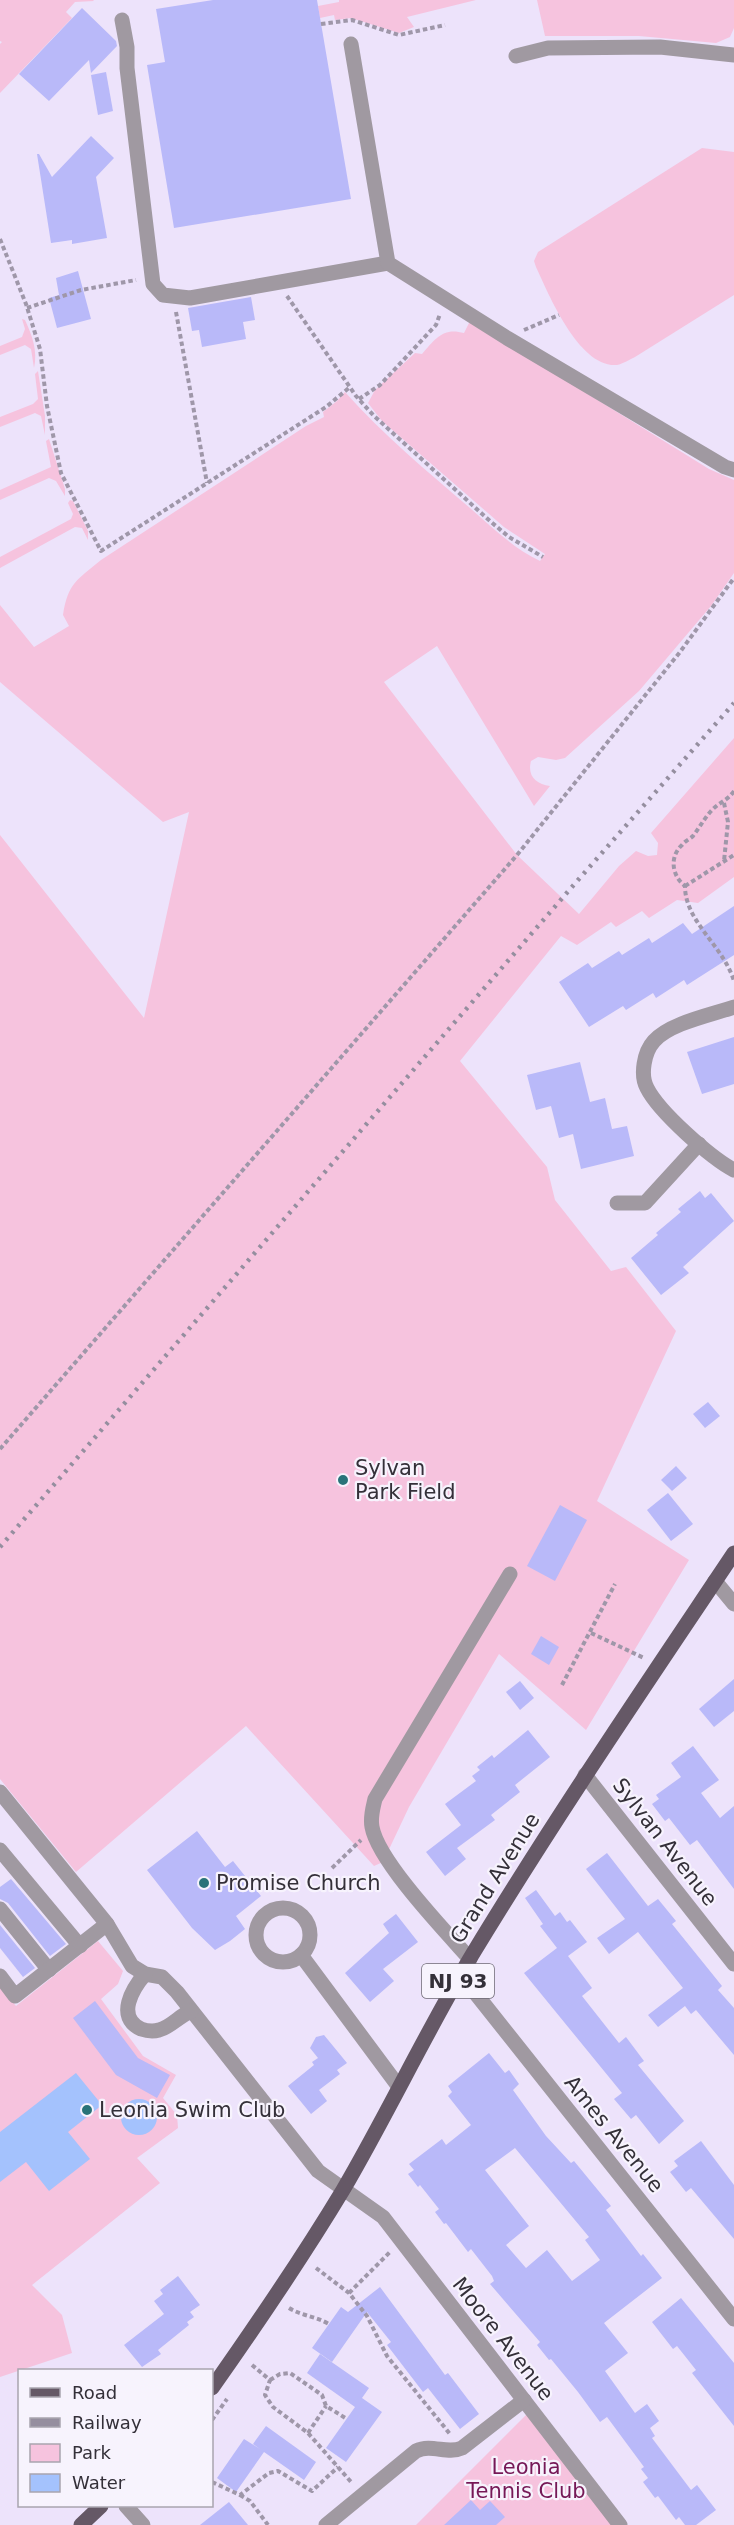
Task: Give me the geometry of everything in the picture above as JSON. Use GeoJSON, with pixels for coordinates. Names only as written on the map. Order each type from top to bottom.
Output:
{"type":"FeatureCollection","features":[{"type":"Feature","properties":{"kind":"main road","name":"Grand Avenue"},"geometry":{"type":"LineString","coordinates":[[213,2387],[343,2190],[470,1959],[585,1775],[734,1552]]}},
{"type":"Feature","properties":{"kind":"main road"},"geometry":{"type":"LineString","coordinates":[[81,2525],[99,2507]]}},
{"type":"Feature","properties":{"kind":"street"},"geometry":{"type":"LineString","coordinates":[[122,20],[127,47],[127,68],[153,284],[163,295],[190,298],[388,263],[507,338],[724,467],[734,470]]}},
{"type":"Feature","properties":{"kind":"street"},"geometry":{"type":"LineString","coordinates":[[351,44],[388,263]]}},
{"type":"Feature","properties":{"kind":"street"},"geometry":{"type":"LineString","coordinates":[[516,56],[548,48],[660,47],[734,54]]}},
{"type":"Feature","properties":{"kind":"street"},"geometry":{"type":"LineString","coordinates":[[734,1007],[666,1030],[654,1041],[645,1061],[644,1075],[646,1087],[668,1113],[699,1144],[734,1170]]}},
{"type":"Feature","properties":{"kind":"street"},"geometry":{"type":"LineString","coordinates":[[616,1203],[645,1203],[699,1144]]}},
{"type":"Feature","properties":{"kind":"street"},"geometry":{"type":"LineString","coordinates":[[470,1959],[397,1873],[378,1843],[372,1827],[372,1813],[375,1799],[510,1574]]}},
{"type":"Feature","properties":{"kind":"street"},"geometry":{"type":"LineString","coordinates":[[715,1581],[734,1604]]}},
{"type":"Feature","properties":{"kind":"street","name":"Sylvan Avenue"},"geometry":{"type":"LineString","coordinates":[[585,1775],[734,1964]]}},
{"type":"Feature","properties":{"kind":"street"},"geometry":{"type":"LineString","coordinates":[[0,1792],[107,1924],[132,1966],[145,1974],[162,1977],[191,2011],[160,2030],[148,2032],[137,2027],[130,2020],[127,2012],[135,1985],[145,1974]]}},
{"type":"Feature","properties":{"kind":"street"},"geometry":{"type":"LineString","coordinates":[[0,1850],[80,1946]]}},
{"type":"Feature","properties":{"kind":"street"},"geometry":{"type":"LineString","coordinates":[[0,1909],[49,1970]]}},
{"type":"Feature","properties":{"kind":"street"},"geometry":{"type":"LineString","coordinates":[[0,1976],[15,1996],[107,1924]]}},
{"type":"Feature","properties":{"kind":"street"},"geometry":{"type":"LineString","coordinates":[[302,1955],[399,2087]]}},
{"type":"Feature","properties":{"kind":"street","name":"Ames Avenue"},"geometry":{"type":"LineString","coordinates":[[461,1975],[734,2319]]}},
{"type":"Feature","properties":{"kind":"street","name":"Moore Avenue"},"geometry":{"type":"LineString","coordinates":[[191,2011],[318,2171],[383,2217],[620,2525]]}},
{"type":"Feature","properties":{"kind":"street"},"geometry":{"type":"LineString","coordinates":[[326,2525],[422,2448],[431,2447],[452,2451],[462,2448],[524,2400]]}},
{"type":"Feature","properties":{"kind":"street"},"geometry":{"type":"LineString","coordinates":[[128,2507],[143,2525]]}},
{"type":"Feature","properties":{"kind":"path"},"geometry":{"type":"LineString","coordinates":[[321,24],[352,20],[399,35],[445,25]]}},
{"type":"Feature","properties":{"kind":"path"},"geometry":{"type":"LineString","coordinates":[[0,239],[40,349],[47,406],[61,473],[101,551],[326,407],[350,387]]}},
{"type":"Feature","properties":{"kind":"path"},"geometry":{"type":"LineString","coordinates":[[27,308],[81,290],[152,277]]}},
{"type":"Feature","properties":{"kind":"path"},"geometry":{"type":"LineString","coordinates":[[278,283],[359,399],[400,441],[490,521],[509,537],[543,557]]}},
{"type":"Feature","properties":{"kind":"path"},"geometry":{"type":"LineString","coordinates":[[359,399],[380,385],[436,325],[440,314],[438,295]]}},
{"type":"Feature","properties":{"kind":"path"},"geometry":{"type":"LineString","coordinates":[[174,296],[207,483]]}},
{"type":"Feature","properties":{"kind":"path"},"geometry":{"type":"LineString","coordinates":[[507,338],[559,315]]}},
{"type":"Feature","properties":{"kind":"path"},"geometry":{"type":"LineString","coordinates":[[0,1449],[517,855],[680,652],[734,578]]}},
{"type":"Feature","properties":{"kind":"path"},"geometry":{"type":"LineString","coordinates":[[685,886],[679,881],[673,866],[677,851],[693,836],[712,810],[724,803],[734,791]]}},
{"type":"Feature","properties":{"kind":"path"},"geometry":{"type":"LineString","coordinates":[[724,803],[728,822],[724,861]]}},
{"type":"Feature","properties":{"kind":"path"},"geometry":{"type":"LineString","coordinates":[[685,886],[706,875],[734,855]]}},
{"type":"Feature","properties":{"kind":"path"},"geometry":{"type":"LineString","coordinates":[[685,886],[685,893],[695,920],[725,959],[734,981]]}},
{"type":"Feature","properties":{"kind":"path"},"geometry":{"type":"LineString","coordinates":[[562,1685],[615,1584]]}},
{"type":"Feature","properties":{"kind":"path"},"geometry":{"type":"LineString","coordinates":[[591,1633],[659,1664]]}},
{"type":"Feature","properties":{"kind":"path"},"geometry":{"type":"LineString","coordinates":[[332,1868],[361,1840]]}},
{"type":"Feature","properties":{"kind":"path"},"geometry":{"type":"LineString","coordinates":[[349,2293],[401,2241]]}},
{"type":"Feature","properties":{"kind":"path"},"geometry":{"type":"LineString","coordinates":[[316,2268],[349,2293],[367,2316],[387,2356],[462,2448]]}},
{"type":"Feature","properties":{"kind":"path"},"geometry":{"type":"LineString","coordinates":[[289,2308],[300,2314],[315,2316],[329,2324]]}},
{"type":"Feature","properties":{"kind":"path"},"geometry":{"type":"LineString","coordinates":[[252,2365],[270,2380]]}},
{"type":"Feature","properties":{"kind":"path"},"geometry":{"type":"LineString","coordinates":[[347,2419],[326,2406],[322,2395],[290,2373],[280,2374],[270,2380],[265,2395],[273,2407],[308,2433],[363,2495]]}},
{"type":"Feature","properties":{"kind":"path"},"geometry":{"type":"LineString","coordinates":[[308,2433],[326,2406]]}},
{"type":"Feature","properties":{"kind":"path"},"geometry":{"type":"LineString","coordinates":[[240,2495],[269,2473],[278,2471],[312,2491],[338,2467]]}},
{"type":"Feature","properties":{"kind":"path"},"geometry":{"type":"LineString","coordinates":[[213,2482],[250,2501],[268,2525]]}},
{"type":"Feature","properties":{"kind":"green space"},"geometry":{"type":"Polygon","coordinates":[[[0,0],[94,1],[75,2],[66,12],[72,18],[0,93],[0,44],[2,42],[0,41],[0,0]]]}},
{"type":"Feature","properties":{"kind":"green space"},"geometry":{"type":"Polygon","coordinates":[[[339,0],[476,0],[407,17],[414,27],[399,33],[351,18],[335,20],[334,15],[320,18],[318,6],[339,2],[339,0]]]}},
{"type":"Feature","properties":{"kind":"green space"},"geometry":{"type":"Polygon","coordinates":[[[537,0],[734,0],[734,28],[730,37],[716,43],[639,36],[545,36],[537,0]]]}},
{"type":"Feature","properties":{"kind":"green space"},"geometry":{"type":"Polygon","coordinates":[[[702,148],[734,152],[734,295],[624,363],[617,365],[603,363],[590,355],[578,343],[557,311],[534,261],[538,252],[702,148]]]}},
{"type":"Feature","properties":{"kind":"green space"},"geometry":{"type":"Polygon","coordinates":[[[22,319],[25,320],[34,343],[34,368],[31,349],[25,345],[0,355],[0,346],[22,337],[25,329],[22,319]]]}},
{"type":"Feature","properties":{"kind":"green space"},"geometry":{"type":"Polygon","coordinates":[[[470,321],[709,469],[734,480],[734,573],[711,606],[639,691],[565,758],[556,760],[538,757],[531,761],[530,771],[534,778],[550,786],[534,806],[437,646],[384,682],[517,855],[579,914],[619,866],[636,851],[648,856],[657,855],[658,843],[651,833],[734,738],[734,877],[698,903],[677,900],[649,918],[642,911],[616,927],[611,922],[577,945],[561,936],[460,1061],[547,1167],[555,1200],[611,1271],[626,1267],[676,1331],[597,1501],[689,1560],[586,1730],[499,1654],[409,1807],[383,1862],[374,1866],[246,1726],[76,1872],[0,1779],[0,835],[144,1018],[189,812],[163,822],[0,682],[0,605],[34,647],[69,626],[63,615],[71,589],[101,560],[306,426],[324,417],[323,412],[345,392],[375,423],[503,537],[540,561],[545,554],[504,527],[382,421],[368,403],[375,390],[415,353],[422,354],[435,339],[445,333],[464,333],[470,321]]]}},
{"type":"Feature","properties":{"kind":"green space"},"geometry":{"type":"Polygon","coordinates":[[[38,371],[45,416],[45,435],[41,416],[35,413],[0,427],[0,417],[33,404],[38,399],[35,374],[38,371]]]}},
{"type":"Feature","properties":{"kind":"green space"},"geometry":{"type":"Polygon","coordinates":[[[49,439],[65,489],[65,496],[56,481],[49,478],[0,500],[0,490],[51,467],[46,441],[49,439]]]}},
{"type":"Feature","properties":{"kind":"green space"},"geometry":{"type":"Polygon","coordinates":[[[70,500],[73,501],[88,531],[88,540],[82,528],[75,527],[0,568],[0,557],[71,519],[73,514],[68,503],[70,500]]]}},
{"type":"Feature","properties":{"kind":"green space","name":"Leonia Swim Club"},"geometry":{"type":"Polygon","coordinates":[[[98,1941],[123,1971],[118,1984],[101,1999],[143,2056],[176,2075],[163,2098],[177,2115],[178,2128],[137,2158],[160,2183],[32,2285],[62,2315],[72,2353],[18,2369],[18,2371],[0,2377],[0,1986],[16,2006],[98,1941]]]}},
{"type":"Feature","properties":{"kind":"green space","name":"Leonia Tennis Club"},"geometry":{"type":"Polygon","coordinates":[[[531,2410],[620,2525],[416,2525],[531,2410]]]}},
{"type":"Feature","properties":{"kind":"water"},"geometry":{"type":"Polygon","coordinates":[[[76,2073],[102,2105],[68,2132],[90,2159],[49,2191],[26,2162],[0,2182],[0,2132],[76,2073]]]}},
{"type":"Feature","properties":{"kind":"water"},"geometry":{"type":"Polygon","coordinates":[[[139,2099],[152,2104],[157,2117],[152,2130],[139,2135],[126,2130],[121,2117],[126,2104],[139,2099]]]}},
{"type":"Feature","properties":{"kind":"building"},"geometry":{"type":"Polygon","coordinates":[[[213,0],[317,0],[351,199],[174,228],[147,65],[165,62],[156,9],[213,0]]]}},
{"type":"Feature","properties":{"kind":"building"},"geometry":{"type":"Polygon","coordinates":[[[82,8],[116,41],[117,46],[91,73],[89,60],[49,101],[19,74],[82,8]]]}},
{"type":"Feature","properties":{"kind":"building"},"geometry":{"type":"Polygon","coordinates":[[[106,72],[113,111],[98,115],[91,75],[106,72]]]}},
{"type":"Feature","properties":{"kind":"building"},"geometry":{"type":"Polygon","coordinates":[[[91,136],[114,158],[96,177],[107,238],[72,244],[72,240],[51,243],[37,154],[52,177],[91,136]]]}},
{"type":"Feature","properties":{"kind":"building"},"geometry":{"type":"Polygon","coordinates":[[[78,271],[91,319],[57,328],[49,298],[59,295],[56,278],[78,271]]]}},
{"type":"Feature","properties":{"kind":"building"},"geometry":{"type":"Polygon","coordinates":[[[251,297],[255,320],[243,322],[246,339],[202,347],[199,330],[192,331],[188,308],[251,297]]]}},
{"type":"Feature","properties":{"kind":"building"},"geometry":{"type":"Polygon","coordinates":[[[734,906],[734,955],[687,985],[684,980],[656,998],[653,993],[626,1010],[623,1006],[589,1027],[559,982],[588,963],[592,968],[619,951],[622,955],[649,938],[652,943],[683,923],[692,934],[734,906]]]}},
{"type":"Feature","properties":{"kind":"building"},"geometry":{"type":"Polygon","coordinates":[[[734,1037],[734,1084],[702,1094],[687,1052],[734,1037]]]}},
{"type":"Feature","properties":{"kind":"building"},"geometry":{"type":"Polygon","coordinates":[[[580,1062],[590,1102],[605,1098],[612,1129],[627,1126],[634,1156],[581,1169],[573,1134],[559,1138],[551,1106],[536,1110],[527,1075],[580,1062]]]}},
{"type":"Feature","properties":{"kind":"building"},"geometry":{"type":"Polygon","coordinates":[[[700,1191],[705,1198],[711,1193],[734,1221],[683,1267],[689,1273],[661,1295],[631,1258],[681,1212],[678,1209],[700,1191]]]}},
{"type":"Feature","properties":{"kind":"building"},"geometry":{"type":"Polygon","coordinates":[[[708,1402],[720,1416],[705,1428],[693,1414],[708,1402]]]}},
{"type":"Feature","properties":{"kind":"building"},"geometry":{"type":"Polygon","coordinates":[[[676,1466],[687,1478],[672,1491],[661,1480],[676,1466]]]}},
{"type":"Feature","properties":{"kind":"building"},"geometry":{"type":"Polygon","coordinates":[[[668,1493],[693,1524],[671,1541],[647,1510],[668,1493]]]}},
{"type":"Feature","properties":{"kind":"building"},"geometry":{"type":"Polygon","coordinates":[[[560,1505],[587,1520],[555,1581],[527,1566],[560,1505]]]}},
{"type":"Feature","properties":{"kind":"building"},"geometry":{"type":"Polygon","coordinates":[[[541,1636],[559,1647],[549,1665],[531,1654],[541,1636]]]}},
{"type":"Feature","properties":{"kind":"building"},"geometry":{"type":"Polygon","coordinates":[[[734,1679],[734,1711],[714,1727],[699,1709],[734,1679]]]}},
{"type":"Feature","properties":{"kind":"building"},"geometry":{"type":"Polygon","coordinates":[[[520,1681],[534,1698],[520,1710],[506,1692],[520,1681]]]}},
{"type":"Feature","properties":{"kind":"building"},"geometry":{"type":"Polygon","coordinates":[[[528,1730],[550,1757],[515,1785],[520,1792],[491,1815],[495,1820],[457,1848],[466,1859],[445,1876],[426,1852],[461,1825],[445,1804],[476,1781],[472,1776],[480,1770],[477,1767],[492,1755],[494,1758],[528,1730]]]}},
{"type":"Feature","properties":{"kind":"building"},"geometry":{"type":"Polygon","coordinates":[[[693,1746],[719,1780],[701,1793],[720,1818],[734,1806],[734,1889],[697,1840],[690,1845],[669,1818],[665,1821],[652,1804],[659,1799],[656,1795],[681,1777],[671,1763],[693,1746]]]}},
{"type":"Feature","properties":{"kind":"building","name":"Promise Church"},"geometry":{"type":"Polygon","coordinates":[[[197,1831],[225,1867],[233,1861],[261,1896],[236,1916],[245,1929],[215,1950],[192,1928],[147,1870],[197,1831]]]}},
{"type":"Feature","properties":{"kind":"building"},"geometry":{"type":"Polygon","coordinates":[[[607,1853],[648,1906],[658,1899],[676,1921],[672,1924],[722,1986],[718,1990],[734,2008],[734,2055],[696,2010],[691,2014],[685,2006],[658,2027],[648,2015],[683,1988],[638,1932],[609,1954],[597,1938],[625,1919],[586,1869],[607,1853]]]}},
{"type":"Feature","properties":{"kind":"building"},"geometry":{"type":"Polygon","coordinates":[[[11,1879],[66,1944],[50,1956],[8,1903],[0,1899],[0,1887],[11,1879]]]}},
{"type":"Feature","properties":{"kind":"building"},"geometry":{"type":"Polygon","coordinates":[[[536,1890],[555,1916],[560,1912],[567,1922],[570,1920],[587,1942],[568,1956],[592,1988],[582,1996],[619,2043],[626,2037],[644,2061],[638,2065],[684,2121],[659,2144],[636,2115],[631,2119],[614,2099],[622,2093],[524,1973],[557,1948],[540,1926],[543,1924],[525,1898],[536,1890]]]}},
{"type":"Feature","properties":{"kind":"building"},"geometry":{"type":"Polygon","coordinates":[[[396,1914],[418,1942],[383,1969],[394,1981],[370,2002],[345,1973],[389,1933],[383,1924],[396,1914]]]}},
{"type":"Feature","properties":{"kind":"building"},"geometry":{"type":"Polygon","coordinates":[[[0,1925],[35,1968],[23,1977],[0,1948],[0,1925]]]}},
{"type":"Feature","properties":{"kind":"building"},"geometry":{"type":"Polygon","coordinates":[[[95,2001],[138,2058],[170,2075],[157,2098],[116,2075],[73,2018],[95,2001]]]}},
{"type":"Feature","properties":{"kind":"building"},"geometry":{"type":"Polygon","coordinates":[[[324,2035],[347,2063],[337,2070],[340,2074],[319,2090],[327,2101],[311,2114],[288,2086],[314,2065],[312,2062],[318,2058],[310,2048],[316,2037],[324,2035]]]}},
{"type":"Feature","properties":{"kind":"building"},"geometry":{"type":"Polygon","coordinates":[[[489,2053],[505,2073],[509,2070],[519,2084],[513,2090],[546,2136],[571,2163],[574,2161],[611,2206],[606,2210],[641,2256],[643,2254],[662,2278],[604,2323],[628,2353],[605,2371],[635,2413],[647,2404],[659,2421],[650,2428],[655,2436],[652,2438],[691,2490],[697,2485],[716,2510],[696,2525],[685,2525],[679,2517],[676,2520],[658,2496],[655,2498],[643,2482],[648,2478],[641,2469],[644,2467],[607,2417],[600,2422],[551,2359],[549,2360],[537,2345],[540,2342],[490,2284],[494,2281],[492,2276],[471,2249],[468,2252],[446,2223],[444,2224],[435,2212],[439,2209],[408,2174],[414,2170],[409,2164],[442,2139],[446,2145],[471,2125],[448,2096],[452,2092],[448,2086],[489,2053]],[[515,2148],[485,2170],[529,2226],[506,2245],[526,2268],[547,2250],[572,2281],[600,2260],[585,2240],[589,2237],[515,2148]]]}},
{"type":"Feature","properties":{"kind":"building"},"geometry":{"type":"Polygon","coordinates":[[[701,2141],[734,2185],[734,2239],[691,2188],[686,2192],[670,2172],[678,2166],[674,2161],[701,2141]]]}},
{"type":"Feature","properties":{"kind":"building"},"geometry":{"type":"Polygon","coordinates":[[[178,2276],[200,2305],[190,2312],[194,2317],[187,2322],[189,2325],[158,2350],[161,2354],[142,2367],[124,2345],[164,2314],[154,2301],[163,2294],[160,2290],[178,2276]]]}},
{"type":"Feature","properties":{"kind":"building"},"geometry":{"type":"Polygon","coordinates":[[[380,2287],[445,2375],[448,2373],[479,2414],[460,2429],[428,2388],[423,2392],[387,2345],[391,2342],[367,2312],[332,2362],[312,2348],[341,2307],[348,2312],[380,2287]]]}},
{"type":"Feature","properties":{"kind":"building"},"geometry":{"type":"Polygon","coordinates":[[[681,2298],[734,2363],[734,2426],[692,2373],[696,2370],[677,2346],[673,2349],[652,2322],[681,2298]]]}},
{"type":"Feature","properties":{"kind":"building"},"geometry":{"type":"Polygon","coordinates":[[[320,2354],[369,2388],[362,2398],[382,2412],[346,2462],[326,2448],[355,2407],[307,2373],[320,2354]]]}},
{"type":"Feature","properties":{"kind":"building"},"geometry":{"type":"Polygon","coordinates":[[[266,2426],[316,2462],[304,2480],[264,2452],[236,2492],[217,2478],[244,2439],[260,2449],[253,2444],[266,2426]]]}},
{"type":"Feature","properties":{"kind":"building"},"geometry":{"type":"Polygon","coordinates":[[[471,2500],[480,2510],[490,2501],[505,2517],[496,2525],[444,2525],[471,2500]]]}},
{"type":"Feature","properties":{"kind":"building"},"geometry":{"type":"Polygon","coordinates":[[[229,2502],[248,2525],[200,2525],[229,2502]]]}},
{"type":"Feature","properties":{"kind":"railway"},"geometry":{"type":"LineString","coordinates":[[0,1547],[734,703]]}},
{"type":"Feature","properties":{"kind":"place","name":"Sylvan Park Field"},"geometry":{"type":"Point","coordinates":[343,1480]}},
{"type":"Feature","properties":{"kind":"place","name":"Promise Church"},"geometry":{"type":"Point","coordinates":[204,1883]}},
{"type":"Feature","properties":{"kind":"place","name":"Leonia Swim Club"},"geometry":{"type":"Point","coordinates":[87,2110]}}]}
